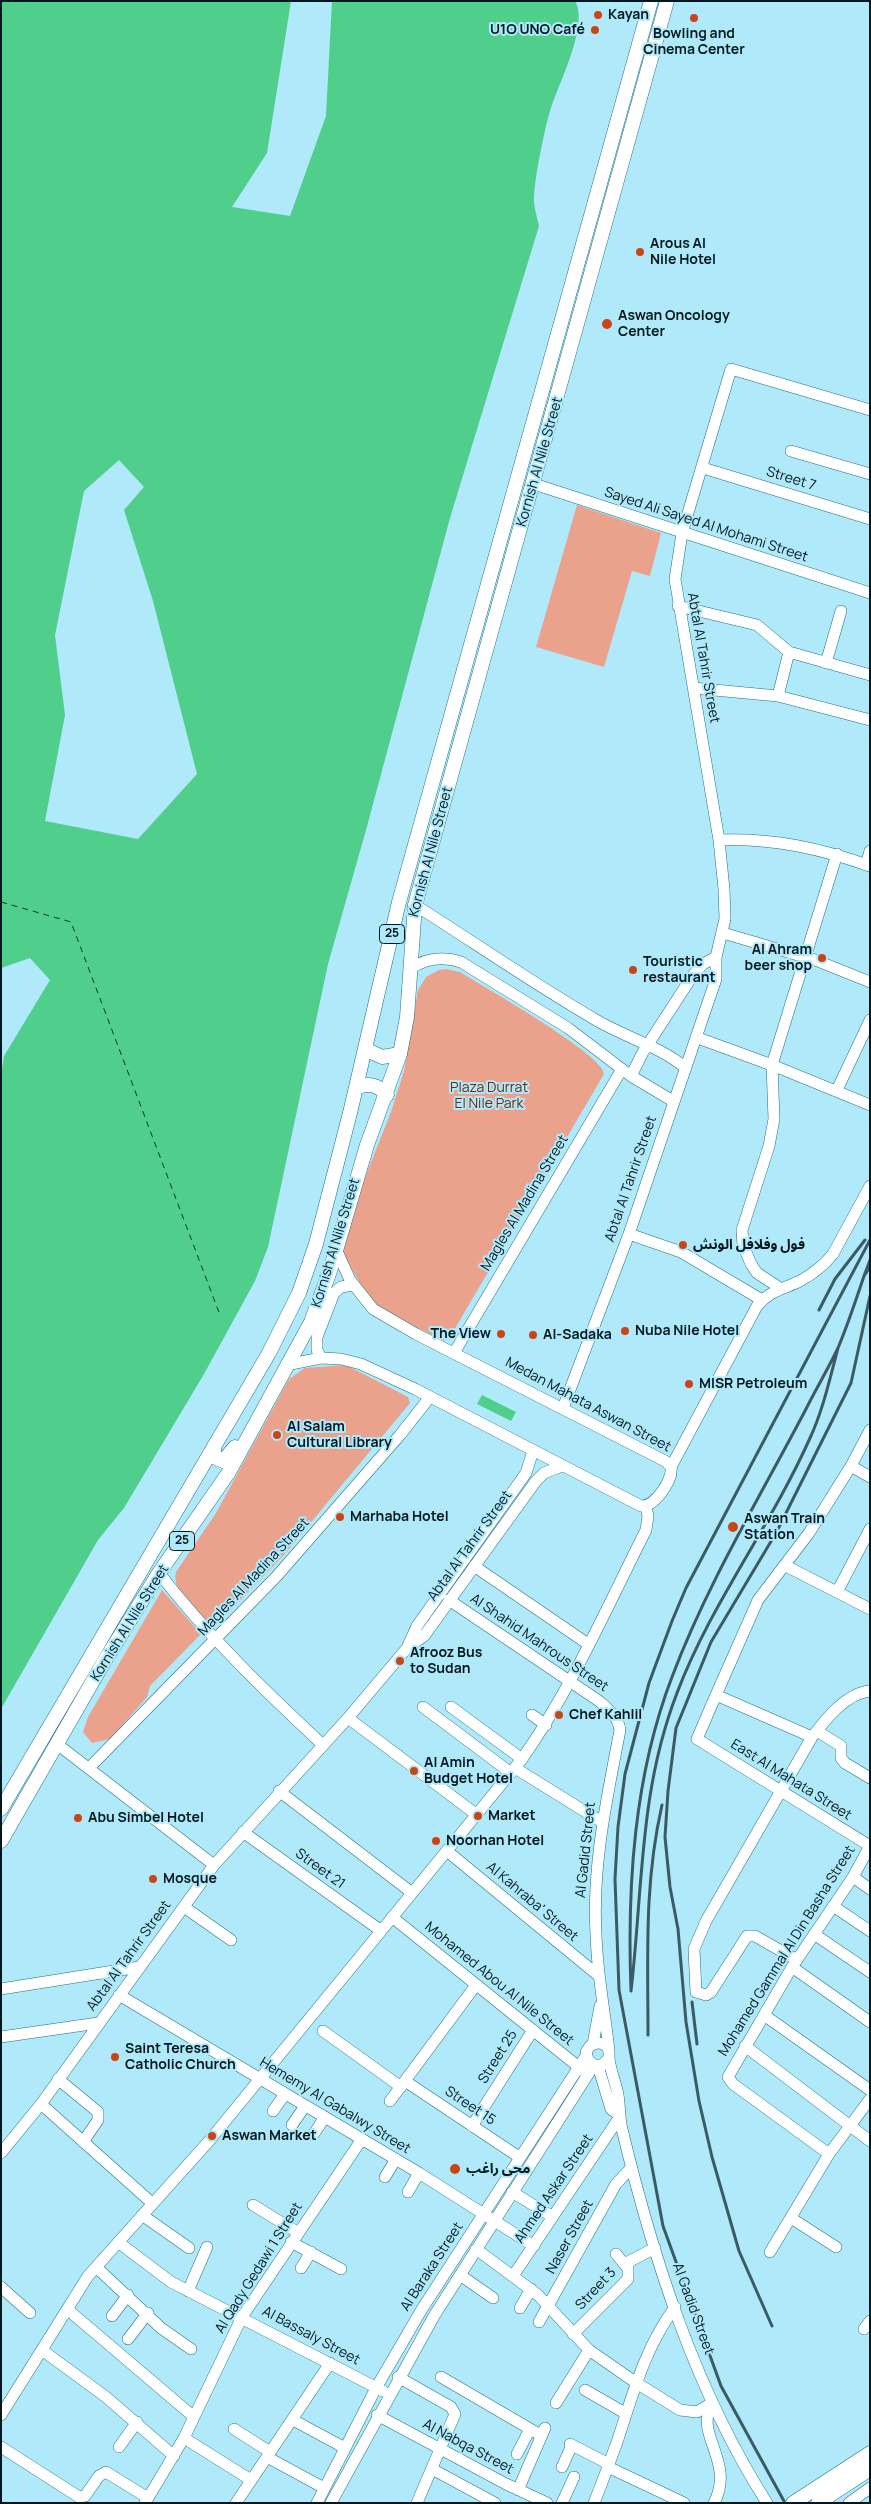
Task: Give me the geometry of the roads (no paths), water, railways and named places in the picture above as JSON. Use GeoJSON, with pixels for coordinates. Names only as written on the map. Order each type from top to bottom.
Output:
{"type":"FeatureCollection","features":[{"type":"Feature","properties":{"kind":"main road","name":"Kornish Al Nile Street"},"geometry":{"type":"LineString","coordinates":[[1,1809],[280,1334],[299,1293],[316,1244],[405,883],[651,1]]}},
{"type":"Feature","properties":{"kind":"main road","name":"Kornish Al Nile Street"},"geometry":{"type":"LineString","coordinates":[[1,1840],[105,1660],[159,1573],[220,1487],[311,1322],[336,1249],[358,1173],[400,1054],[407,1016],[415,905],[534,484],[667,1]]}},
{"type":"Feature","properties":{"kind":"main road"},"geometry":{"type":"LineString","coordinates":[[365,1048],[382,1057],[400,1054]]}},
{"type":"Feature","properties":{"kind":"main road"},"geometry":{"type":"LineString","coordinates":[[356,1088],[370,1084],[380,1088],[386,1095]]}},
{"type":"Feature","properties":{"kind":"main road"},"geometry":{"type":"LineString","coordinates":[[214,1448],[214,1457],[223,1461],[238,1444],[245,1441]]}},
{"type":"Feature","properties":{"kind":"main road"},"geometry":{"type":"LineString","coordinates":[[793,2503],[870,2453]]}},
{"type":"Feature","properties":{"kind":"main road"},"geometry":{"type":"LineString","coordinates":[[818,2503],[870,2469]]}},
{"type":"Feature","properties":{"kind":"street","name":"Abtal Al Tahrir Street"},"geometry":{"type":"LineString","coordinates":[[563,1408],[628,1234],[673,1101],[698,1038],[716,979],[716,957],[723,933],[726,904],[719,840],[678,606],[675,570],[682,532],[703,468],[731,369],[870,410]]}},
{"type":"Feature","properties":{"kind":"street"},"geometry":{"type":"LineString","coordinates":[[791,451],[870,474]]}},
{"type":"Feature","properties":{"kind":"street","name":"Street 7"},"geometry":{"type":"LineString","coordinates":[[703,468],[870,519]]}},
{"type":"Feature","properties":{"kind":"street","name":"Sayed Ali Sayed Al Mohami Street"},"geometry":{"type":"LineString","coordinates":[[534,484],[870,593]]}},
{"type":"Feature","properties":{"kind":"street"},"geometry":{"type":"LineString","coordinates":[[678,606],[758,625],[789,652],[870,675]]}},
{"type":"Feature","properties":{"kind":"street"},"geometry":{"type":"LineString","coordinates":[[826,662],[841,611]]}},
{"type":"Feature","properties":{"kind":"street"},"geometry":{"type":"LineString","coordinates":[[778,696],[789,652]]}},
{"type":"Feature","properties":{"kind":"street"},"geometry":{"type":"LineString","coordinates":[[693,688],[778,696],[870,720]]}},
{"type":"Feature","properties":{"kind":"street"},"geometry":{"type":"LineString","coordinates":[[719,840],[783,842],[837,854],[868,865],[870,852]]}},
{"type":"Feature","properties":{"kind":"street"},"geometry":{"type":"LineString","coordinates":[[780,1288],[757,1273],[743,1245],[742,1230],[769,1146],[774,1119],[772,1065],[837,854]]}},
{"type":"Feature","properties":{"kind":"street"},"geometry":{"type":"LineString","coordinates":[[415,905],[581,1011],[613,1029],[674,1058],[686,1068]]}},
{"type":"Feature","properties":{"kind":"street"},"geometry":{"type":"LineString","coordinates":[[723,933],[805,957],[870,982]]}},
{"type":"Feature","properties":{"kind":"street"},"geometry":{"type":"LineString","coordinates":[[627,1072],[698,970],[716,957]]}},
{"type":"Feature","properties":{"kind":"street"},"geometry":{"type":"LineString","coordinates":[[410,969],[432,959],[446,958],[461,962],[568,1028],[627,1072],[673,1101]]}},
{"type":"Feature","properties":{"kind":"street"},"geometry":{"type":"LineString","coordinates":[[836,1090],[870,1020]]}},
{"type":"Feature","properties":{"kind":"street"},"geometry":{"type":"LineString","coordinates":[[698,1038],[772,1065],[870,1105]]}},
{"type":"Feature","properties":{"kind":"street","name":"Magles Al Madina Street"},"geometry":{"type":"LineString","coordinates":[[454,1353],[627,1072]]}},
{"type":"Feature","properties":{"kind":"street"},"geometry":{"type":"LineString","coordinates":[[671,1467],[762,1300],[780,1288],[805,1278],[826,1262],[833,1254],[870,1186]]}},
{"type":"Feature","properties":{"kind":"street"},"geometry":{"type":"LineString","coordinates":[[628,1234],[681,1252],[762,1300]]}},
{"type":"Feature","properties":{"kind":"street","name":"Medan Mahata Aswan Street"},"geometry":{"type":"LineString","coordinates":[[336,1249],[353,1285],[373,1309],[667,1463],[671,1467],[670,1475],[655,1502],[646,1507]]}},
{"type":"Feature","properties":{"kind":"street"},"geometry":{"type":"LineString","coordinates":[[321,1358],[317,1350],[317,1337],[334,1293],[341,1287],[353,1285]]}},
{"type":"Feature","properties":{"kind":"street"},"geometry":{"type":"LineString","coordinates":[[1,2415],[67,2309],[96,2267],[209,2141],[258,2078],[516,1767],[546,1725],[646,1530],[648,1521],[646,1507],[636,1505],[430,1397],[361,1364],[342,1359],[321,1358],[286,1365]]}},
{"type":"Feature","properties":{"kind":"street","name":"Magles Al Madina Street"},"geometry":{"type":"LineString","coordinates":[[89,1768],[146,1707],[215,1640],[325,1523],[430,1397]]}},
{"type":"Feature","properties":{"kind":"street"},"geometry":{"type":"LineString","coordinates":[[870,1430],[851,1466],[786,1566],[754,1608],[716,1695],[841,1746],[841,1758],[844,1763],[870,1778]]}},
{"type":"Feature","properties":{"kind":"street","name":"Abtal Al Tahrir Street"},"geometry":{"type":"LineString","coordinates":[[1,2153],[41,2104],[214,1865],[279,1791],[348,1718],[407,1648],[418,1626],[526,1473],[533,1451]]}},
{"type":"Feature","properties":{"kind":"street","name":"Abtal Al Tahrir Street"},"geometry":{"type":"LineString","coordinates":[[407,1648],[424,1636],[536,1481],[544,1474],[562,1466]]}},
{"type":"Feature","properties":{"kind":"street"},"geometry":{"type":"LineString","coordinates":[[851,1466],[870,1477]]}},
{"type":"Feature","properties":{"kind":"street"},"geometry":{"type":"LineString","coordinates":[[837,1592],[870,1529]]}},
{"type":"Feature","properties":{"kind":"street"},"geometry":{"type":"LineString","coordinates":[[474,1566],[588,1644]]}},
{"type":"Feature","properties":{"kind":"street"},"geometry":{"type":"LineString","coordinates":[[786,1566],[869,1608]]}},
{"type":"Feature","properties":{"kind":"street"},"geometry":{"type":"LineString","coordinates":[[159,1573],[215,1640],[263,1689],[323,1744]]}},
{"type":"Feature","properties":{"kind":"street","name":"Al Shahid Mahrous Street"},"geometry":{"type":"LineString","coordinates":[[449,1600],[611,1711]]}},
{"type":"Feature","properties":{"kind":"street"},"geometry":{"type":"LineString","coordinates":[[870,1691],[858,1694],[826,1718],[814,1734],[697,1938],[694,1955],[696,1992],[706,1995],[711,1992],[748,1936],[755,1936],[794,1963],[870,2022]]}},
{"type":"Feature","properties":{"kind":"street","name":"East Al Mahata Street"},"geometry":{"type":"LineString","coordinates":[[716,1695],[697,1739],[870,1846]]}},
{"type":"Feature","properties":{"kind":"street"},"geometry":{"type":"LineString","coordinates":[[423,1707],[602,1822]]}},
{"type":"Feature","properties":{"kind":"street"},"geometry":{"type":"LineString","coordinates":[[451,1707],[516,1767]]}},
{"type":"Feature","properties":{"kind":"street","name":"Al Gadid Street"},"geometry":{"type":"LineString","coordinates":[[611,1711],[618,1720],[620,1730],[602,1822],[595,1897],[601,1997],[609,2055],[618,2096],[619,2116],[631,2168],[674,2307],[712,2404],[735,2452],[767,2503]]}},
{"type":"Feature","properties":{"kind":"street"},"geometry":{"type":"LineString","coordinates":[[532,1716],[546,1725]]}},
{"type":"Feature","properties":{"kind":"street"},"geometry":{"type":"LineString","coordinates":[[348,1718],[476,1815]]}},
{"type":"Feature","properties":{"kind":"street"},"geometry":{"type":"LineString","coordinates":[[57,1744],[214,1865]]}},
{"type":"Feature","properties":{"kind":"street"},"geometry":{"type":"LineString","coordinates":[[279,1791],[412,1892]]}},
{"type":"Feature","properties":{"kind":"street","name":"Street 21"},"geometry":{"type":"LineString","coordinates":[[243,1832],[380,1930]]}},
{"type":"Feature","properties":{"kind":"street","name":"Mohamed Gammal Al Din Basha Street"},"geometry":{"type":"LineString","coordinates":[[829,2154],[728,2079],[730,2072],[794,1963],[852,1877],[870,1846]]}},
{"type":"Feature","properties":{"kind":"street","name":"Al Kahraba' Street"},"geometry":{"type":"LineString","coordinates":[[447,1851],[599,1976]]}},
{"type":"Feature","properties":{"kind":"street"},"geometry":{"type":"LineString","coordinates":[[852,1877],[870,1889]]}},
{"type":"Feature","properties":{"kind":"street"},"geometry":{"type":"LineString","coordinates":[[833,1906],[870,1931]]}},
{"type":"Feature","properties":{"kind":"street"},"geometry":{"type":"LineString","coordinates":[[184,1907],[231,1940]]}},
{"type":"Feature","properties":{"kind":"street","name":"Mohamed Abou Al Nile Street"},"geometry":{"type":"LineString","coordinates":[[392,1917],[533,2030],[590,2068]]}},
{"type":"Feature","properties":{"kind":"street"},"geometry":{"type":"LineString","coordinates":[[814,1934],[870,1972]]}},
{"type":"Feature","properties":{"kind":"street"},"geometry":{"type":"LineString","coordinates":[[1,1989],[139,1967]]}},
{"type":"Feature","properties":{"kind":"street"},"geometry":{"type":"LineString","coordinates":[[390,2101],[476,1985]]}},
{"type":"Feature","properties":{"kind":"street","name":"Hememy Al Gabalwy Street"},"geometry":{"type":"LineString","coordinates":[[119,1995],[396,2159],[534,2246]]}},
{"type":"Feature","properties":{"kind":"street","name":"Al Gadid Street"},"geometry":{"type":"LineString","coordinates":[[593,2044],[601,1997]]}},
{"type":"Feature","properties":{"kind":"street"},"geometry":{"type":"LineString","coordinates":[[764,2015],[870,2090]]}},
{"type":"Feature","properties":{"kind":"street"},"geometry":{"type":"LineString","coordinates":[[2,2035],[98,2023]]}},
{"type":"Feature","properties":{"kind":"street","name":"Street 25"},"geometry":{"type":"LineString","coordinates":[[472,2126],[533,2030]]}},
{"type":"Feature","properties":{"kind":"street","name":"Street 15"},"geometry":{"type":"LineString","coordinates":[[323,2031],[519,2157]]}},
{"type":"Feature","properties":{"kind":"street"},"geometry":{"type":"LineString","coordinates":[[590,2068],[605,2064],[609,2055],[603,2044],[593,2044]]}},
{"type":"Feature","properties":{"kind":"street","name":"Al Baraka Street"},"geometry":{"type":"LineString","coordinates":[[590,2068],[586,2056],[588,2048],[593,2044]]}},
{"type":"Feature","properties":{"kind":"street"},"geometry":{"type":"LineString","coordinates":[[745,2046],[870,2141]]}},
{"type":"Feature","properties":{"kind":"street","name":"Al Gadid Street"},"geometry":{"type":"LineString","coordinates":[[590,2068],[611,2109],[619,2116]]}},
{"type":"Feature","properties":{"kind":"street","name":"Al Baraka Street"},"geometry":{"type":"LineString","coordinates":[[317,2503],[376,2388],[422,2309],[519,2157],[590,2068]]}},
{"type":"Feature","properties":{"kind":"street","name":"Al Baraka Street"},"geometry":{"type":"LineString","coordinates":[[331,2503],[398,2377],[590,2068]]}},
{"type":"Feature","properties":{"kind":"street"},"geometry":{"type":"LineString","coordinates":[[58,2079],[98,2112],[98,2120],[83,2142]]}},
{"type":"Feature","properties":{"kind":"street"},"geometry":{"type":"LineString","coordinates":[[274,2111],[285,2094]]}},
{"type":"Feature","properties":{"kind":"street"},"geometry":{"type":"LineString","coordinates":[[770,2252],[829,2154],[870,2099]]}},
{"type":"Feature","properties":{"kind":"street"},"geometry":{"type":"LineString","coordinates":[[41,2104],[152,2203]]}},
{"type":"Feature","properties":{"kind":"street"},"geometry":{"type":"LineString","coordinates":[[292,2125],[305,2106]]}},
{"type":"Feature","properties":{"kind":"street","name":"Ahmed Askar Street"},"geometry":{"type":"LineString","coordinates":[[513,2276],[619,2116]]}},
{"type":"Feature","properties":{"kind":"street"},"geometry":{"type":"LineString","coordinates":[[313,2135],[324,2117]]}},
{"type":"Feature","properties":{"kind":"street","name":"Al Qady Gedawi 1 Street"},"geometry":{"type":"LineString","coordinates":[[1,2447],[81,2498],[85,2496],[101,2474],[106,2472],[146,2500],[184,2438],[242,2317],[294,2237],[362,2139]]}},
{"type":"Feature","properties":{"kind":"street"},"geometry":{"type":"LineString","coordinates":[[384,2177],[396,2159]]}},
{"type":"Feature","properties":{"kind":"street","name":"Naser Street"},"geometry":{"type":"LineString","coordinates":[[538,2322],[616,2184],[631,2168]]}},
{"type":"Feature","properties":{"kind":"street"},"geometry":{"type":"LineString","coordinates":[[408,2192],[419,2173]]}},
{"type":"Feature","properties":{"kind":"street"},"geometry":{"type":"LineString","coordinates":[[512,2192],[553,2217]]}},
{"type":"Feature","properties":{"kind":"street"},"geometry":{"type":"LineString","coordinates":[[253,2205],[310,2252],[341,2269]]}},
{"type":"Feature","properties":{"kind":"street"},"geometry":{"type":"LineString","coordinates":[[142,2215],[189,2248]]}},
{"type":"Feature","properties":{"kind":"street"},"geometry":{"type":"LineString","coordinates":[[791,2218],[836,2247]]}},
{"type":"Feature","properties":{"kind":"street","name":"Al Bassaly Street"},"geometry":{"type":"LineString","coordinates":[[118,2242],[171,2282],[389,2394]]}},
{"type":"Feature","properties":{"kind":"street"},"geometry":{"type":"LineString","coordinates":[[188,2291],[208,2246]]}},
{"type":"Feature","properties":{"kind":"street","name":"Street 3"},"geometry":{"type":"LineString","coordinates":[[574,2334],[627,2281],[629,2275],[626,2266],[629,2261],[655,2248]]}},
{"type":"Feature","properties":{"kind":"street"},"geometry":{"type":"LineString","coordinates":[[476,2249],[531,2289],[549,2305],[589,2350],[635,2382],[680,2410],[697,2412],[712,2404]]}},
{"type":"Feature","properties":{"kind":"street"},"geometry":{"type":"LineString","coordinates":[[300,2268],[310,2252]]}},
{"type":"Feature","properties":{"kind":"street"},"geometry":{"type":"LineString","coordinates":[[616,2254],[626,2266]]}},
{"type":"Feature","properties":{"kind":"street"},"geometry":{"type":"LineString","coordinates":[[96,2267],[148,2313],[160,2328],[191,2349]]}},
{"type":"Feature","properties":{"kind":"street"},"geometry":{"type":"LineString","coordinates":[[460,2275],[493,2298]]}},
{"type":"Feature","properties":{"kind":"street"},"geometry":{"type":"LineString","coordinates":[[1,2287],[30,2313]]}},
{"type":"Feature","properties":{"kind":"street"},"geometry":{"type":"LineString","coordinates":[[520,2308],[531,2289]]}},
{"type":"Feature","properties":{"kind":"street"},"geometry":{"type":"LineString","coordinates":[[112,2316],[128,2295]]}},
{"type":"Feature","properties":{"kind":"street"},"geometry":{"type":"LineString","coordinates":[[594,2503],[635,2382],[660,2328],[674,2307]]}},
{"type":"Feature","properties":{"kind":"street"},"geometry":{"type":"LineString","coordinates":[[67,2309],[194,2417]]}},
{"type":"Feature","properties":{"kind":"street"},"geometry":{"type":"LineString","coordinates":[[128,2340],[148,2313]]}},
{"type":"Feature","properties":{"kind":"street"},"geometry":{"type":"LineString","coordinates":[[42,2350],[136,2422],[174,2456]]}},
{"type":"Feature","properties":{"kind":"street"},"geometry":{"type":"LineString","coordinates":[[556,2404],[589,2350]]}},
{"type":"Feature","properties":{"kind":"street"},"geometry":{"type":"LineString","coordinates":[[236,2503],[330,2363]]}},
{"type":"Feature","properties":{"kind":"street"},"geometry":{"type":"LineString","coordinates":[[398,2377],[446,2404],[455,2416],[417,2503]]}},
{"type":"Feature","properties":{"kind":"street"},"geometry":{"type":"LineString","coordinates":[[446,2404],[446,2380],[537,2430]]}},
{"type":"Feature","properties":{"kind":"street"},"geometry":{"type":"LineString","coordinates":[[584,2390],[625,2413]]}},
{"type":"Feature","properties":{"kind":"street"},"geometry":{"type":"LineString","coordinates":[[712,2404],[707,2414],[706,2424],[721,2471],[720,2489],[714,2503]]}},
{"type":"Feature","properties":{"kind":"street","name":"Al Nabqa Street"},"geometry":{"type":"LineString","coordinates":[[377,2415],[518,2490],[547,2503]]}},
{"type":"Feature","properties":{"kind":"street"},"geometry":{"type":"LineString","coordinates":[[293,2420],[345,2448]]}},
{"type":"Feature","properties":{"kind":"street"},"geometry":{"type":"LineString","coordinates":[[119,2447],[136,2422]]}},
{"type":"Feature","properties":{"kind":"street"},"geometry":{"type":"LineString","coordinates":[[234,2429],[269,2455],[324,2488]]}},
{"type":"Feature","properties":{"kind":"street"},"geometry":{"type":"LineString","coordinates":[[517,2454],[537,2430]]}},
{"type":"Feature","properties":{"kind":"street"},"geometry":{"type":"LineString","coordinates":[[518,2490],[537,2430]]}},
{"type":"Feature","properties":{"kind":"street"},"geometry":{"type":"LineString","coordinates":[[184,2438],[252,2480]]}},
{"type":"Feature","properties":{"kind":"street"},"geometry":{"type":"LineString","coordinates":[[562,2467],[571,2445],[684,2503]]}},
{"type":"Feature","properties":{"kind":"street"},"geometry":{"type":"LineString","coordinates":[[432,2469],[495,2503]]}},
{"type":"Feature","properties":{"kind":"street"},"geometry":{"type":"LineString","coordinates":[[562,2503],[574,2477]]}},
{"type":"Feature","properties":{"kind":"street"},"geometry":{"type":"LineString","coordinates":[[850,2503],[870,2488]]}},
{"type":"Feature","properties":{"kind":"railway"},"geometry":{"type":"LineString","coordinates":[[819,1310],[835,1279],[865,1240]]}},
{"type":"Feature","properties":{"kind":"railway"},"geometry":{"type":"LineString","coordinates":[[785,2503],[721,2386],[663,2226],[619,1990],[615,1879],[618,1827],[625,1774],[649,1683],[686,1588],[870,1240]]}},
{"type":"Feature","properties":{"kind":"railway"},"geometry":{"type":"LineString","coordinates":[[870,1260],[864,1276],[870,1267]]}},
{"type":"Feature","properties":{"kind":"railway"},"geometry":{"type":"LineString","coordinates":[[838,1348],[815,1427],[778,1502],[724,1596],[691,1660],[677,1693],[665,1730],[655,1766],[644,1840],[631,1991],[630,1912],[636,1832],[641,1792],[659,1715],[672,1677],[701,1608],[838,1348],[864,1276]]}},
{"type":"Feature","properties":{"kind":"railway"},"geometry":{"type":"LineString","coordinates":[[772,2326],[739,2251],[712,2157],[699,2101],[686,2022],[678,1929],[670,1887],[665,1837],[668,1791],[676,1728],[711,1642],[776,1533],[851,1383],[870,1296]]}},
{"type":"Feature","properties":{"kind":"railway"},"geometry":{"type":"LineString","coordinates":[[648,2035],[648,1920],[652,1863],[662,1805]]}},
{"type":"Feature","properties":{"kind":"railway"},"geometry":{"type":"LineString","coordinates":[[692,2002],[697,2044]]}},
{"type":"Feature","properties":{"kind":"place","name":"Kayan"},"geometry":{"type":"Point","coordinates":[598,15]}},
{"type":"Feature","properties":{"kind":"place","name":"Bowling and Cinema Center"},"geometry":{"type":"Point","coordinates":[694,18]}},
{"type":"Feature","properties":{"kind":"place","name":"U1O UNO Café"},"geometry":{"type":"Point","coordinates":[595,30]}},
{"type":"Feature","properties":{"kind":"place","name":"Arous Al Nile Hotel"},"geometry":{"type":"Point","coordinates":[640,252]}},
{"type":"Feature","properties":{"kind":"place","name":"Aswan Oncology Center"},"geometry":{"type":"Point","coordinates":[607,324]}},
{"type":"Feature","properties":{"kind":"place","name":"Al Ahram beer shop"},"geometry":{"type":"Point","coordinates":[822,958]}},
{"type":"Feature","properties":{"kind":"place","name":"Touristic restaurant"},"geometry":{"type":"Point","coordinates":[633,970]}},
{"type":"Feature","properties":{"kind":"place","name":"فول وفلافل الونش"},"geometry":{"type":"Point","coordinates":[683,1245]}},
{"type":"Feature","properties":{"kind":"place","name":"Nuba Nile Hotel"},"geometry":{"type":"Point","coordinates":[625,1331]}},
{"type":"Feature","properties":{"kind":"place","name":"The View"},"geometry":{"type":"Point","coordinates":[501,1334]}},
{"type":"Feature","properties":{"kind":"place","name":"Al-Sadaka"},"geometry":{"type":"Point","coordinates":[533,1335]}},
{"type":"Feature","properties":{"kind":"place","name":"MISR Petroleum"},"geometry":{"type":"Point","coordinates":[689,1384]}},
{"type":"Feature","properties":{"kind":"place","name":"Al Salam Cultural Library"},"geometry":{"type":"Point","coordinates":[277,1435]}},
{"type":"Feature","properties":{"kind":"place","name":"Marhaba Hotel"},"geometry":{"type":"Point","coordinates":[340,1517]}},
{"type":"Feature","properties":{"kind":"place","name":"Aswan Train Station"},"geometry":{"type":"Point","coordinates":[733,1527]}},
{"type":"Feature","properties":{"kind":"place","name":"Afrooz Bus to Sudan"},"geometry":{"type":"Point","coordinates":[400,1661]}},
{"type":"Feature","properties":{"kind":"place","name":"Chef Kahlil"},"geometry":{"type":"Point","coordinates":[559,1715]}},
{"type":"Feature","properties":{"kind":"place","name":"Al Amin Budget Hotel"},"geometry":{"type":"Point","coordinates":[414,1771]}},
{"type":"Feature","properties":{"kind":"place","name":"Market"},"geometry":{"type":"Point","coordinates":[478,1816]}},
{"type":"Feature","properties":{"kind":"place","name":"Abu Simbel Hotel"},"geometry":{"type":"Point","coordinates":[78,1818]}},
{"type":"Feature","properties":{"kind":"place","name":"Noorhan Hotel"},"geometry":{"type":"Point","coordinates":[436,1841]}},
{"type":"Feature","properties":{"kind":"place","name":"Mosque"},"geometry":{"type":"Point","coordinates":[153,1879]}},
{"type":"Feature","properties":{"kind":"place","name":"Saint Teresa Catholic Church"},"geometry":{"type":"Point","coordinates":[115,2057]}},
{"type":"Feature","properties":{"kind":"place","name":"Aswan Market"},"geometry":{"type":"Point","coordinates":[212,2136]}},
{"type":"Feature","properties":{"kind":"place","name":"محى راغب"},"geometry":{"type":"Point","coordinates":[455,2169]}},
{"type":"Feature","properties":{"kind":"park label","name":"Plaza Durrat El Nile Park"},"geometry":{"type":"Point","coordinates":[489,1096]}}]}
